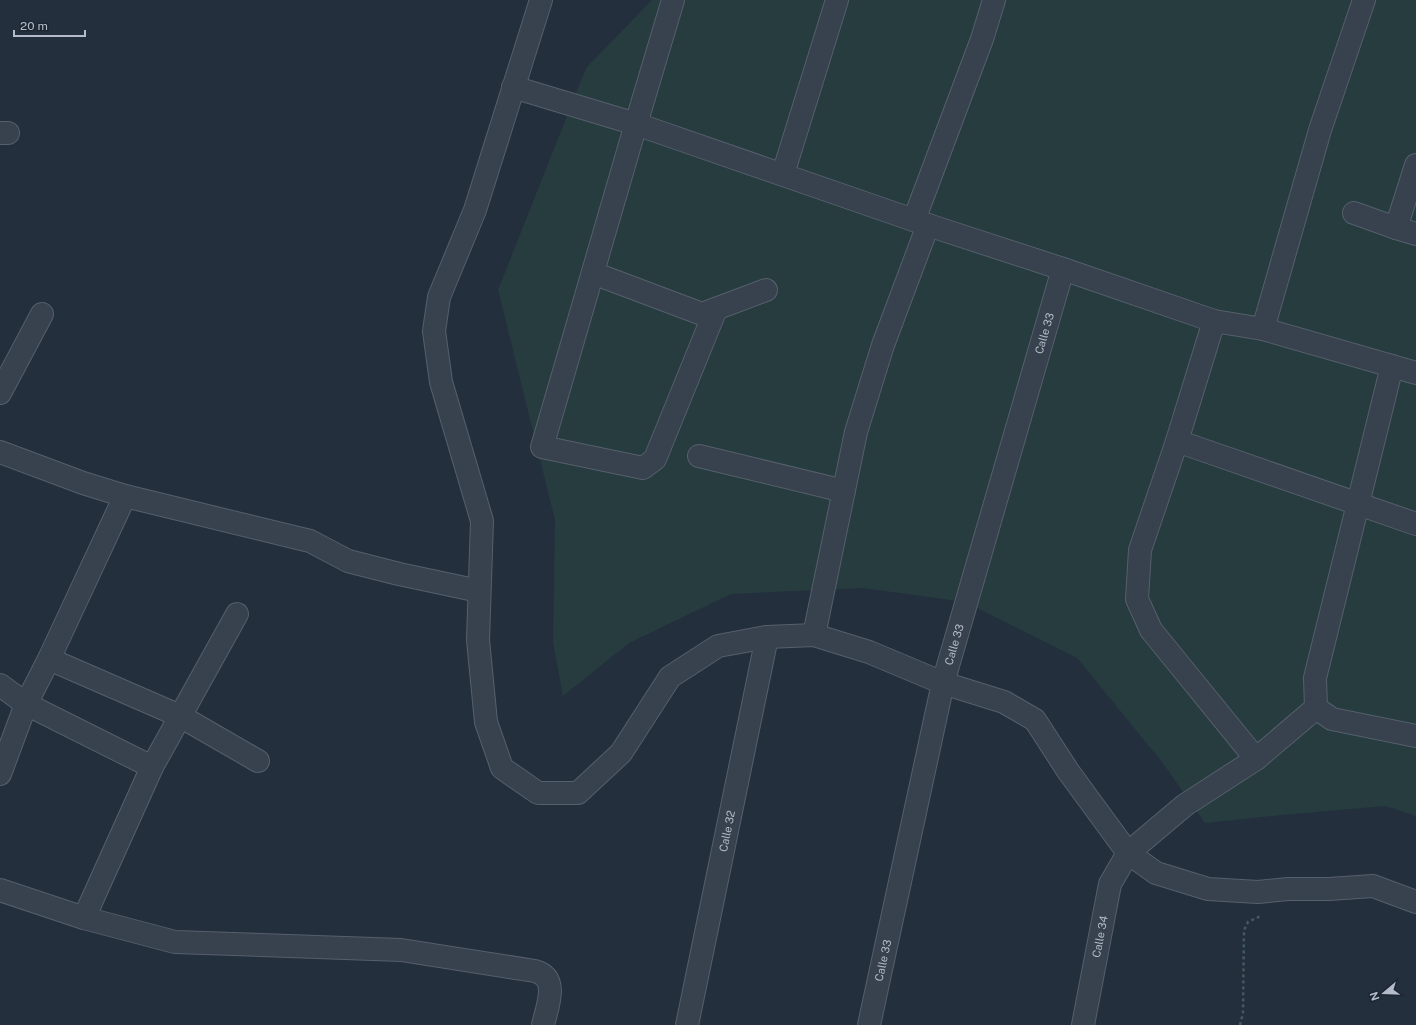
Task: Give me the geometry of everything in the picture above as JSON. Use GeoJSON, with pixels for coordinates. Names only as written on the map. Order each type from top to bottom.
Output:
{"type":"FeatureCollection","features":[{"type":"Feature","properties":{"kind":"street"},"geometry":{"type":"LineString","coordinates":[[542,0],[475,210],[439,297],[434,331],[441,382],[482,521],[478,640],[486,722],[502,768],[538,793],[578,793],[621,753],[670,677],[718,646],[767,636],[814,635],[869,652],[943,683],[1004,702],[1035,720],[1068,771],[1128,853],[1156,873],[1208,889],[1258,892],[1288,889],[1329,889],[1373,886],[1416,902]]}},
{"type":"Feature","properties":{"kind":"street"},"geometry":{"type":"LineString","coordinates":[[673,0],[542,447],[643,468],[655,459],[716,309]]}},
{"type":"Feature","properties":{"kind":"street"},"geometry":{"type":"LineString","coordinates":[[783,174],[837,0]]}},
{"type":"Feature","properties":{"kind":"street"},"geometry":{"type":"LineString","coordinates":[[814,635],[856,432],[921,222],[994,0]]}},
{"type":"Feature","properties":{"kind":"street"},"geometry":{"type":"LineString","coordinates":[[1263,329],[1320,130],[1364,0]]}},
{"type":"Feature","properties":{"kind":"street"},"geometry":{"type":"LineString","coordinates":[[514,87],[636,124],[1063,269],[1214,322],[1263,329],[1416,373]]}},
{"type":"Feature","properties":{"kind":"street"},"geometry":{"type":"LineString","coordinates":[[1354,213],[1406,231],[1416,165]]}},
{"type":"Feature","properties":{"kind":"street","name":"Calle 33"},"geometry":{"type":"LineString","coordinates":[[869,1025],[943,683],[1063,269]]}},
{"type":"Feature","properties":{"kind":"street"},"geometry":{"type":"LineString","coordinates":[[593,273],[702,314],[766,290]]}},
{"type":"Feature","properties":{"kind":"street"},"geometry":{"type":"LineString","coordinates":[[1,387],[42,314]]}},
{"type":"Feature","properties":{"kind":"street"},"geometry":{"type":"LineString","coordinates":[[1214,322],[1177,441],[1140,550],[1137,599],[1151,630],[1256,759]]}},
{"type":"Feature","properties":{"kind":"street"},"geometry":{"type":"LineString","coordinates":[[1392,366],[1315,678],[1316,708],[1332,719],[1416,736]]}},
{"type":"Feature","properties":{"kind":"street"},"geometry":{"type":"LineString","coordinates":[[1177,441],[1416,524]]}},
{"type":"Feature","properties":{"kind":"street"},"geometry":{"type":"LineString","coordinates":[[0,452],[83,483],[125,496],[310,541],[348,561],[398,574],[480,592]]}},
{"type":"Feature","properties":{"kind":"street"},"geometry":{"type":"LineString","coordinates":[[699,456],[844,491]]}},
{"type":"Feature","properties":{"kind":"street"},"geometry":{"type":"LineString","coordinates":[[0,774],[26,704],[49,659],[125,496]]}},
{"type":"Feature","properties":{"kind":"street"},"geometry":{"type":"LineString","coordinates":[[84,918],[152,767],[237,614]]}},
{"type":"Feature","properties":{"kind":"street","name":"Calle 32"},"geometry":{"type":"LineString","coordinates":[[687,1025],[767,636]]}},
{"type":"Feature","properties":{"kind":"street"},"geometry":{"type":"LineString","coordinates":[[49,659],[180,716],[258,762]]}},
{"type":"Feature","properties":{"kind":"street"},"geometry":{"type":"LineString","coordinates":[[0,685],[26,704],[152,767]]}},
{"type":"Feature","properties":{"kind":"street","name":"Calle 34"},"geometry":{"type":"LineString","coordinates":[[1083,1025],[1110,884],[1128,853],[1185,805],[1256,759],[1316,708]]}},
{"type":"Feature","properties":{"kind":"street"},"geometry":{"type":"LineString","coordinates":[[0,890],[84,918],[175,942],[401,950],[535,971],[547,978],[551,988],[543,1025]]}},
{"type":"Feature","properties":{"kind":"path"},"geometry":{"type":"LineString","coordinates":[[1240,1025],[1243,1013],[1244,930],[1248,922],[1264,915]]}},
{"type":"Feature","properties":{"kind":"green space"},"geometry":{"type":"Polygon","coordinates":[[[652,0],[1416,0],[1416,816],[1385,806],[1205,823],[1162,762],[1077,658],[965,602],[863,588],[731,594],[629,643],[563,696],[553,642],[555,520],[498,290],[586,68],[652,0]]]}}]}
